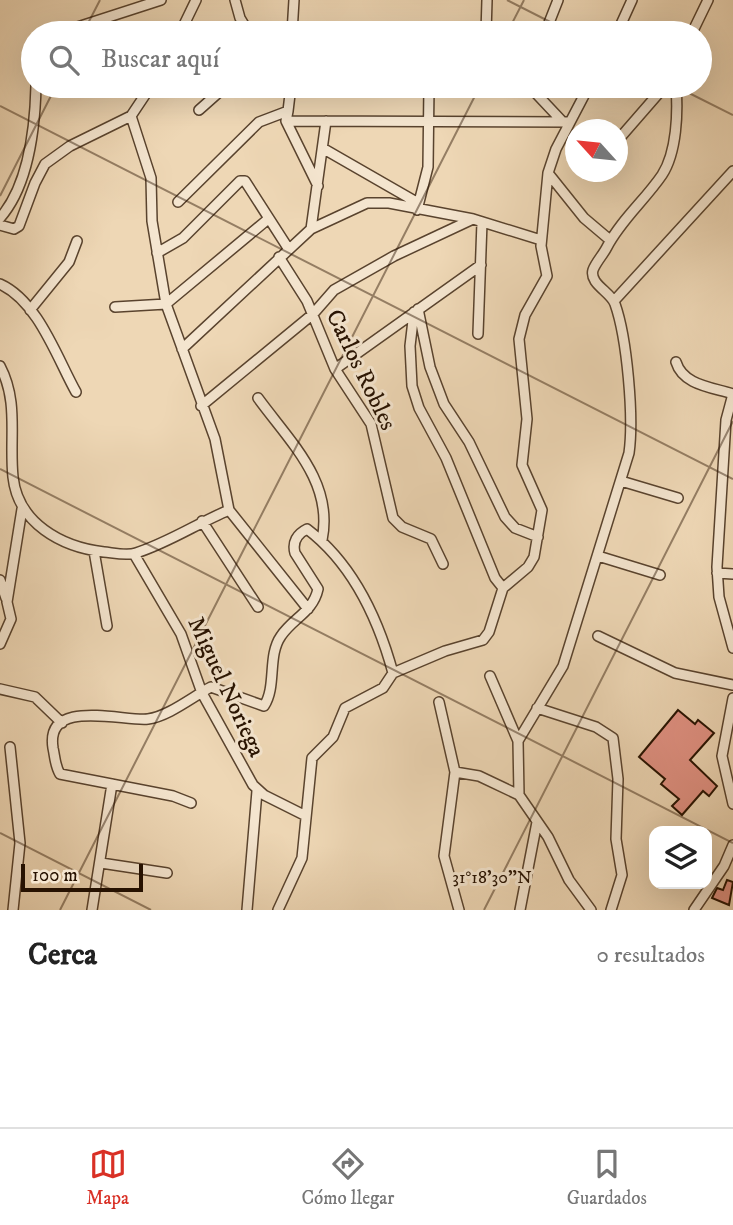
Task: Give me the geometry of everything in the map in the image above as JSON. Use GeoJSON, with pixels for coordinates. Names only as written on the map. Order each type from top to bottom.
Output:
{"type":"FeatureCollection","features":[{"type":"Feature","properties":{"kind":"street"},"geometry":{"type":"LineString","coordinates":[[96,21],[160,0]]}},
{"type":"Feature","properties":{"kind":"street"},"geometry":{"type":"LineString","coordinates":[[186,21],[196,0]]}},
{"type":"Feature","properties":{"kind":"street"},"geometry":{"type":"LineString","coordinates":[[236,0],[243,21]]}},
{"type":"Feature","properties":{"kind":"street"},"geometry":{"type":"LineString","coordinates":[[293,21],[294,0]]}},
{"type":"Feature","properties":{"kind":"street"},"geometry":{"type":"LineString","coordinates":[[486,21],[487,0]]}},
{"type":"Feature","properties":{"kind":"street"},"geometry":{"type":"LineString","coordinates":[[550,21],[558,0]]}},
{"type":"Feature","properties":{"kind":"street"},"geometry":{"type":"LineString","coordinates":[[622,21],[632,0]]}},
{"type":"Feature","properties":{"kind":"street"},"geometry":{"type":"LineString","coordinates":[[698,21],[708,0]]}},
{"type":"Feature","properties":{"kind":"street"},"geometry":{"type":"LineString","coordinates":[[0,218],[9,206],[21,178],[35,98]]}},
{"type":"Feature","properties":{"kind":"street"},"geometry":{"type":"LineString","coordinates":[[0,225],[14,229],[19,226],[35,183],[54,157],[131,116],[143,98]]}},
{"type":"Feature","properties":{"kind":"street"},"geometry":{"type":"LineString","coordinates":[[199,110],[212,98]]}},
{"type":"Feature","properties":{"kind":"street"},"geometry":{"type":"LineString","coordinates":[[289,98],[287,116],[318,188]]}},
{"type":"Feature","properties":{"kind":"street"},"geometry":{"type":"LineString","coordinates":[[418,206],[428,167],[429,98]]}},
{"type":"Feature","properties":{"kind":"street"},"geometry":{"type":"LineString","coordinates":[[542,98],[565,120]]}},
{"type":"Feature","properties":{"kind":"street"},"geometry":{"type":"LineString","coordinates":[[567,119],[581,98]]}},
{"type":"Feature","properties":{"kind":"street"},"geometry":{"type":"LineString","coordinates":[[628,129],[655,98]]}},
{"type":"Feature","properties":{"kind":"street"},"geometry":{"type":"LineString","coordinates":[[518,741],[537,708],[552,690],[563,666],[621,481],[632,429],[614,301],[592,277],[594,268],[610,240],[665,169],[676,122],[676,98]]}},
{"type":"Feature","properties":{"kind":"street"},"geometry":{"type":"LineString","coordinates":[[131,116],[151,178],[152,221],[166,304],[215,439],[229,510],[308,609]]}},
{"type":"Feature","properties":{"kind":"street"},"geometry":{"type":"LineString","coordinates":[[178,202],[259,122],[287,116],[326,121],[565,121]]}},
{"type":"Feature","properties":{"kind":"street"},"geometry":{"type":"LineString","coordinates":[[311,229],[326,121]]}},
{"type":"Feature","properties":{"kind":"street"},"geometry":{"type":"LineString","coordinates":[[278,910],[302,858],[304,815],[314,754],[333,737],[345,708],[383,688],[393,673],[445,651],[483,640],[489,632],[503,588],[531,564],[538,537],[541,505],[522,465],[527,419],[519,339],[525,315],[547,276],[541,240],[548,173],[565,124]]}},
{"type":"Feature","properties":{"kind":"street"},"geometry":{"type":"LineString","coordinates":[[324,149],[418,206]]}},
{"type":"Feature","properties":{"kind":"street"},"geometry":{"type":"LineString","coordinates":[[614,301],[733,171]]}},
{"type":"Feature","properties":{"kind":"street"},"geometry":{"type":"LineString","coordinates":[[548,173],[584,218],[610,240]]}},
{"type":"Feature","properties":{"kind":"street"},"geometry":{"type":"LineString","coordinates":[[157,253],[183,238],[240,181],[245,181],[267,220],[288,248]]}},
{"type":"Feature","properties":{"kind":"street"},"geometry":{"type":"LineString","coordinates":[[182,349],[311,229],[367,203],[418,206],[541,240]]}},
{"type":"Feature","properties":{"kind":"street"},"geometry":{"type":"LineString","coordinates":[[115,307],[166,304],[267,220]]}},
{"type":"Feature","properties":{"kind":"street"},"geometry":{"type":"LineString","coordinates":[[477,221],[481,265],[478,334]]}},
{"type":"Feature","properties":{"kind":"street"},"geometry":{"type":"LineString","coordinates":[[201,406],[313,314],[334,290],[355,276],[477,221]]}},
{"type":"Feature","properties":{"kind":"street"},"geometry":{"type":"LineString","coordinates":[[30,310],[69,262],[77,241]]}},
{"type":"Feature","properties":{"kind":"street","name":"Carlos Robles"},"geometry":{"type":"LineString","coordinates":[[279,257],[313,314],[335,369],[371,424],[393,518],[402,527],[430,539],[443,564]]}},
{"type":"Feature","properties":{"kind":"street"},"geometry":{"type":"LineString","coordinates":[[335,369],[481,265]]}},
{"type":"Feature","properties":{"kind":"street"},"geometry":{"type":"LineString","coordinates":[[0,284],[20,297],[30,310],[75,392]]}},
{"type":"Feature","properties":{"kind":"street"},"geometry":{"type":"LineString","coordinates":[[416,311],[430,368],[444,404],[469,442],[505,517],[515,528],[538,537]]}},
{"type":"Feature","properties":{"kind":"street"},"geometry":{"type":"LineString","coordinates":[[416,311],[410,372],[419,408],[446,458],[495,578],[503,588]]}},
{"type":"Feature","properties":{"kind":"street"},"geometry":{"type":"LineString","coordinates":[[676,362],[679,372],[686,379],[733,394],[726,420],[717,573],[719,597],[733,648]]}},
{"type":"Feature","properties":{"kind":"street"},"geometry":{"type":"LineString","coordinates":[[0,366],[11,392],[13,474],[22,509],[7,602]]}},
{"type":"Feature","properties":{"kind":"street"},"geometry":{"type":"LineString","coordinates":[[258,398],[316,479],[325,510],[322,540]]}},
{"type":"Feature","properties":{"kind":"street"},"geometry":{"type":"LineString","coordinates":[[621,481],[678,498]]}},
{"type":"Feature","properties":{"kind":"street"},"geometry":{"type":"LineString","coordinates":[[22,509],[60,540],[94,551],[134,554],[229,510]]}},
{"type":"Feature","properties":{"kind":"street"},"geometry":{"type":"LineString","coordinates":[[202,521],[258,607]]}},
{"type":"Feature","properties":{"kind":"street"},"geometry":{"type":"LineString","coordinates":[[191,803],[173,796],[60,774],[52,743],[54,734],[62,723],[98,715],[153,718],[215,687],[255,705],[265,705],[281,636],[308,609],[318,589],[293,547],[300,532],[307,529],[322,540],[362,590],[385,643],[393,673]]}},
{"type":"Feature","properties":{"kind":"street"},"geometry":{"type":"LineString","coordinates":[[94,551],[107,626]]}},
{"type":"Feature","properties":{"kind":"street","name":"Miguel Noriega"},"geometry":{"type":"LineString","coordinates":[[134,554],[181,634],[202,693],[257,791],[304,815]]}},
{"type":"Feature","properties":{"kind":"street"},"geometry":{"type":"LineString","coordinates":[[598,556],[660,575]]}},
{"type":"Feature","properties":{"kind":"street"},"geometry":{"type":"LineString","coordinates":[[717,573],[733,574]]}},
{"type":"Feature","properties":{"kind":"street"},"geometry":{"type":"LineString","coordinates":[[0,580],[11,619],[0,643]]}},
{"type":"Feature","properties":{"kind":"street"},"geometry":{"type":"LineString","coordinates":[[598,636],[675,673],[733,685]]}},
{"type":"Feature","properties":{"kind":"street"},"geometry":{"type":"LineString","coordinates":[[490,676],[518,741],[519,795]]}},
{"type":"Feature","properties":{"kind":"street"},"geometry":{"type":"LineString","coordinates":[[0,689],[35,697],[62,723]]}},
{"type":"Feature","properties":{"kind":"street"},"geometry":{"type":"LineString","coordinates":[[733,698],[722,761],[733,804]]}},
{"type":"Feature","properties":{"kind":"street"},"geometry":{"type":"LineString","coordinates":[[439,702],[454,772],[443,847],[459,910]]}},
{"type":"Feature","properties":{"kind":"street"},"geometry":{"type":"LineString","coordinates":[[537,708],[596,727],[613,738],[618,779],[616,839],[622,875],[611,910]]}},
{"type":"Feature","properties":{"kind":"street"},"geometry":{"type":"LineString","coordinates":[[10,747],[20,843],[13,910]]}},
{"type":"Feature","properties":{"kind":"street"},"geometry":{"type":"LineString","coordinates":[[454,772],[479,776],[519,795],[548,837],[569,880],[591,910]]}},
{"type":"Feature","properties":{"kind":"street"},"geometry":{"type":"LineString","coordinates":[[92,910],[112,785]]}},
{"type":"Feature","properties":{"kind":"street"},"geometry":{"type":"LineString","coordinates":[[247,910],[247,881],[257,791]]}},
{"type":"Feature","properties":{"kind":"street"},"geometry":{"type":"LineString","coordinates":[[520,910],[537,822]]}},
{"type":"Feature","properties":{"kind":"street"},"geometry":{"type":"LineString","coordinates":[[694,910],[732,850]]}},
{"type":"Feature","properties":{"kind":"street"},"geometry":{"type":"LineString","coordinates":[[101,863],[167,873]]}},
{"type":"Feature","properties":{"kind":"building"},"geometry":{"type":"Polygon","coordinates":[[[678,710],[695,724],[698,720],[714,733],[690,760],[717,786],[709,796],[703,791],[682,815],[672,806],[679,799],[661,784],[665,779],[639,757],[678,710]]]}},
{"type":"Feature","properties":{"kind":"building"},"geometry":{"type":"Polygon","coordinates":[[[727,880],[733,882],[729,905],[712,898],[717,888],[723,890],[727,880]]]}}]}
